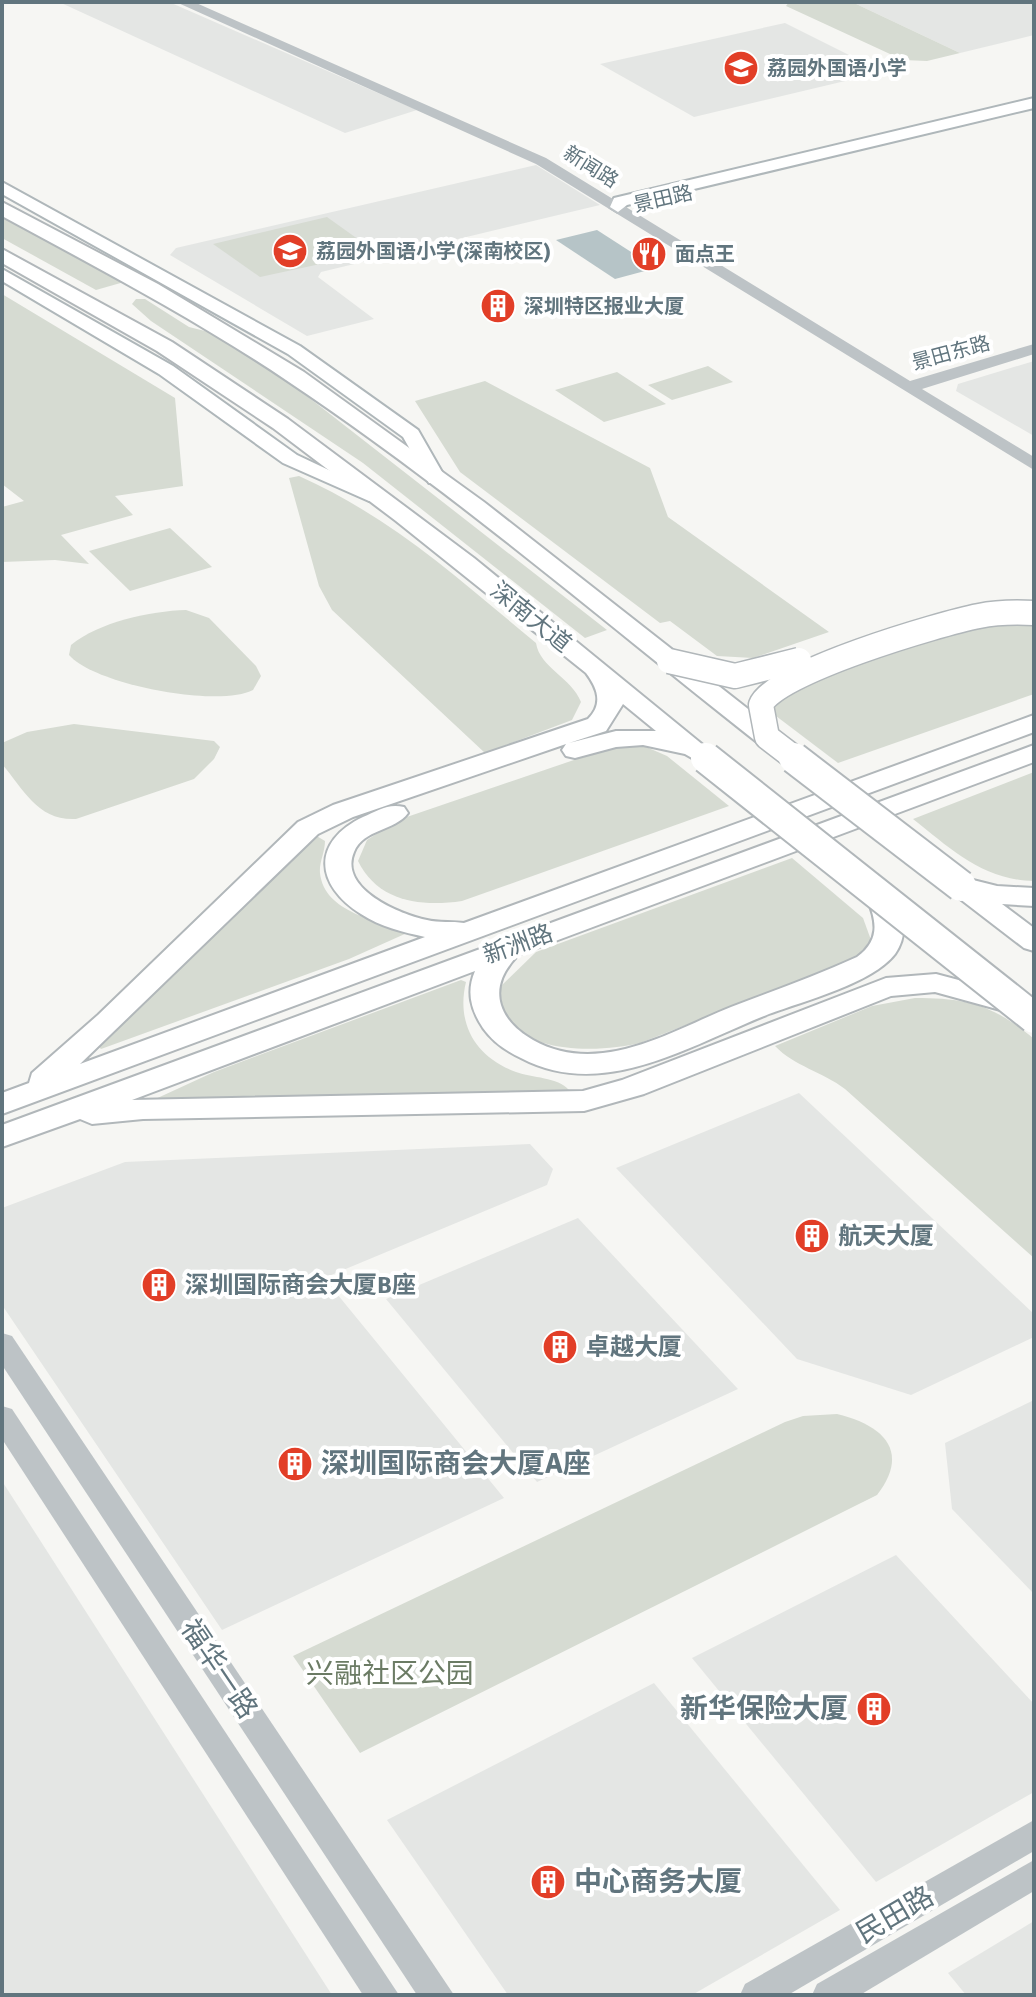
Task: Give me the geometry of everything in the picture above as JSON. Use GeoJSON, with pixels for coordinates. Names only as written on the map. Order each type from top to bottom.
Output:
{"type":"FeatureCollection","features":[{"type":"Feature","properties":{"kind":"main road","name":"景田路"},"geometry":{"type":"LineString","coordinates":[[623,206],[1034,103]]}},
{"type":"Feature","properties":{"kind":"main road","name":"景田路"},"geometry":{"type":"LineString","coordinates":[[623,206],[1034,110]]}},
{"type":"Feature","properties":{"kind":"main road"},"geometry":{"type":"LineString","coordinates":[[2,187],[302,356],[411,434],[436,479]]}},
{"type":"Feature","properties":{"kind":"main road","name":"深南大道"},"geometry":{"type":"LineString","coordinates":[[2,208],[219,329],[323,396],[436,479],[1034,942]]}},
{"type":"Feature","properties":{"kind":"main road","name":"深南大道"},"geometry":{"type":"LineString","coordinates":[[2,255],[182,357],[389,503],[1026,1012]]}},
{"type":"Feature","properties":{"kind":"main road"},"geometry":{"type":"LineString","coordinates":[[2,274],[146,357],[290,459],[389,503]]}},
{"type":"Feature","properties":{"kind":"main road"},"geometry":{"type":"LineString","coordinates":[[148,336],[120,308],[120,304],[143,300],[204,330],[219,329]]}},
{"type":"Feature","properties":{"kind":"main road"},"geometry":{"type":"LineString","coordinates":[[302,356],[323,396]]}},
{"type":"Feature","properties":{"kind":"main road"},"geometry":{"type":"LineString","coordinates":[[182,357],[209,399]]}},
{"type":"Feature","properties":{"kind":"main road"},"geometry":{"type":"LineString","coordinates":[[669,661],[715,673],[750,675],[966,604],[1034,590]]}},
{"type":"Feature","properties":{"kind":"main road"},"geometry":{"type":"LineString","coordinates":[[767,737],[759,704],[772,689],[783,683],[972,615],[1008,610],[1034,613]]}},
{"type":"Feature","properties":{"kind":"main road"},"geometry":{"type":"LineString","coordinates":[[3,1104],[62,1066],[299,836],[320,821],[597,725],[608,713],[612,702],[610,687],[597,670]]}},
{"type":"Feature","properties":{"kind":"main road","name":"新洲路"},"geometry":{"type":"LineString","coordinates":[[3,1104],[1034,723]]}},
{"type":"Feature","properties":{"kind":"main road"},"geometry":{"type":"LineString","coordinates":[[486,926],[457,931],[420,928],[381,913],[345,885],[336,862],[341,844],[356,829],[377,819],[619,737],[661,739],[706,758]]}},
{"type":"Feature","properties":{"kind":"main road","name":"新洲路"},"geometry":{"type":"LineString","coordinates":[[13,1133],[1034,753]]}},
{"type":"Feature","properties":{"kind":"main road"},"geometry":{"type":"LineString","coordinates":[[961,886],[997,895],[1034,897]]}},
{"type":"Feature","properties":{"kind":"main road"},"geometry":{"type":"LineString","coordinates":[[510,947],[492,964],[484,983],[484,1000],[492,1019],[506,1036],[529,1052],[553,1061],[581,1065],[630,1058],[853,970],[879,956],[890,939],[890,921],[881,898]]}},
{"type":"Feature","properties":{"kind":"main road"},"geometry":{"type":"LineString","coordinates":[[13,1133],[101,1112],[584,1101],[633,1087],[886,987],[936,983],[1026,1012]]}},
{"type":"Feature","properties":{"kind":"street","name":"新闻路"},"geometry":{"type":"LineString","coordinates":[[183,2],[493,137],[623,206]]}},
{"type":"Feature","properties":{"kind":"street","name":"新闻路"},"geometry":{"type":"LineString","coordinates":[[199,2],[484,126],[550,159],[1034,458]]}},
{"type":"Feature","properties":{"kind":"street","name":"景田东路"},"geometry":{"type":"LineString","coordinates":[[914,386],[1034,351]]}},
{"type":"Feature","properties":{"kind":"street","name":"新闻路"},"geometry":{"type":"LineString","coordinates":[[914,386],[1034,465]]}},
{"type":"Feature","properties":{"kind":"street","name":"福华一路"},"geometry":{"type":"LineString","coordinates":[[2,1343],[437,1995]]}},
{"type":"Feature","properties":{"kind":"street","name":"福华一路"},"geometry":{"type":"LineString","coordinates":[[2,1416],[382,1995]]}},
{"type":"Feature","properties":{"kind":"street","name":"民田路"},"geometry":{"type":"LineString","coordinates":[[757,1995],[1034,1834]]}},
{"type":"Feature","properties":{"kind":"street","name":"民田路"},"geometry":{"type":"LineString","coordinates":[[829,1995],[1034,1874]]}},
{"type":"Feature","properties":{"kind":"shaded area"},"geometry":{"type":"Polygon","coordinates":[[[59,2],[169,2],[417,110],[345,133],[59,2]]]}},
{"type":"Feature","properties":{"kind":"shaded area"},"geometry":{"type":"Polygon","coordinates":[[[852,2],[1034,2],[1034,35],[960,53],[852,2]]]}},
{"type":"Feature","properties":{"kind":"shaded area","name":"荔园外国语小学"},"geometry":{"type":"Polygon","coordinates":[[[785,23],[883,72],[694,117],[600,64],[785,23]]]}},
{"type":"Feature","properties":{"kind":"shaded area","name":"荔园外国语小学(深南校区)"},"geometry":{"type":"Polygon","coordinates":[[[536,165],[600,205],[321,272],[318,277],[374,319],[307,336],[170,255],[176,248],[536,165]]]}},
{"type":"Feature","properties":{"kind":"shaded area"},"geometry":{"type":"Polygon","coordinates":[[[597,230],[656,268],[615,279],[556,240],[597,230]]]}},
{"type":"Feature","properties":{"kind":"shaded area"},"geometry":{"type":"Polygon","coordinates":[[[1034,361],[1034,436],[956,391],[958,384],[1034,361]]]}},
{"type":"Feature","properties":{"kind":"shaded area","name":"航天大厦"},"geometry":{"type":"Polygon","coordinates":[[[799,1093],[1034,1314],[1034,1337],[911,1395],[797,1359],[616,1168],[799,1093]]]}},
{"type":"Feature","properties":{"kind":"shaded area"},"geometry":{"type":"Polygon","coordinates":[[[530,1144],[553,1169],[547,1185],[324,1278],[504,1498],[222,1630],[2,1305],[2,1208],[125,1162],[530,1144]]]}},
{"type":"Feature","properties":{"kind":"shaded area","name":"卓越大厦"},"geometry":{"type":"Polygon","coordinates":[[[578,1218],[738,1389],[537,1482],[386,1299],[578,1218]]]}},
{"type":"Feature","properties":{"kind":"shaded area"},"geometry":{"type":"Polygon","coordinates":[[[1034,1400],[1034,1594],[952,1509],[945,1443],[1034,1400]]]}},
{"type":"Feature","properties":{"kind":"shaded area"},"geometry":{"type":"Polygon","coordinates":[[[2,1481],[332,1995],[2,1995],[2,1481]]]}},
{"type":"Feature","properties":{"kind":"shaded area","name":"新华保险大厦"},"geometry":{"type":"Polygon","coordinates":[[[896,1555],[1034,1704],[1034,1792],[876,1882],[692,1658],[896,1555]]]}},
{"type":"Feature","properties":{"kind":"shaded area"},"geometry":{"type":"Polygon","coordinates":[[[654,1683],[840,1910],[692,1995],[508,1995],[387,1820],[654,1683]]]}},
{"type":"Feature","properties":{"kind":"shaded area"},"geometry":{"type":"Polygon","coordinates":[[[1034,1921],[1034,1995],[966,1995],[948,1973],[1034,1921]]]}},
{"type":"Feature","properties":{"kind":"green space"},"geometry":{"type":"Polygon","coordinates":[[[789,2],[852,2],[960,53],[927,61],[903,60],[786,6],[789,2]]]}},
{"type":"Feature","properties":{"kind":"green space"},"geometry":{"type":"Polygon","coordinates":[[[2,216],[124,282],[96,290],[2,238],[2,216]]]}},
{"type":"Feature","properties":{"kind":"green space"},"geometry":{"type":"Polygon","coordinates":[[[327,217],[376,252],[260,277],[213,244],[327,217]]]}},
{"type":"Feature","properties":{"kind":"green space"},"geometry":{"type":"Polygon","coordinates":[[[2,294],[175,398],[183,486],[115,496],[133,515],[61,535],[89,564],[55,560],[2,562],[2,507],[24,501],[2,484],[2,294]]]}},
{"type":"Feature","properties":{"kind":"green space"},"geometry":{"type":"Polygon","coordinates":[[[136,299],[145,299],[189,327],[213,333],[294,386],[607,630],[585,638],[363,463],[151,321],[132,304],[136,299]]]}},
{"type":"Feature","properties":{"kind":"green space"},"geometry":{"type":"Polygon","coordinates":[[[708,366],[733,382],[672,400],[648,385],[708,366]]]}},
{"type":"Feature","properties":{"kind":"green space"},"geometry":{"type":"Polygon","coordinates":[[[617,372],[666,404],[604,422],[555,390],[617,372]]]}},
{"type":"Feature","properties":{"kind":"green space"},"geometry":{"type":"Polygon","coordinates":[[[485,381],[650,468],[668,517],[829,632],[753,658],[717,656],[670,621],[660,623],[460,472],[415,401],[485,381]]]}},
{"type":"Feature","properties":{"kind":"green space"},"geometry":{"type":"Polygon","coordinates":[[[299,476],[395,530],[536,643],[543,659],[581,702],[572,720],[485,753],[332,610],[319,586],[289,478],[299,476]]]}},
{"type":"Feature","properties":{"kind":"green space"},"geometry":{"type":"Polygon","coordinates":[[[170,528],[212,567],[130,591],[89,551],[170,528]]]}},
{"type":"Feature","properties":{"kind":"green space"},"geometry":{"type":"Polygon","coordinates":[[[186,610],[209,618],[256,666],[261,676],[253,690],[214,696],[158,690],[104,676],[69,655],[71,645],[110,624],[141,615],[186,610]]]}},
{"type":"Feature","properties":{"kind":"green space"},"geometry":{"type":"Polygon","coordinates":[[[1034,622],[1034,694],[838,763],[776,716],[773,709],[778,692],[965,623],[1034,622]]]}},
{"type":"Feature","properties":{"kind":"green space"},"geometry":{"type":"Polygon","coordinates":[[[74,724],[214,741],[220,747],[214,759],[194,779],[76,819],[63,818],[42,809],[25,793],[2,764],[2,743],[27,732],[74,724]]]}},
{"type":"Feature","properties":{"kind":"green space"},"geometry":{"type":"Polygon","coordinates":[[[644,746],[667,756],[729,806],[462,901],[431,903],[402,899],[377,885],[358,861],[367,840],[398,820],[612,747],[644,746]]]}},
{"type":"Feature","properties":{"kind":"green space"},"geometry":{"type":"Polygon","coordinates":[[[1034,772],[1034,881],[983,869],[955,852],[913,819],[1034,772]]]}},
{"type":"Feature","properties":{"kind":"green space"},"geometry":{"type":"Polygon","coordinates":[[[315,835],[325,841],[320,873],[331,897],[354,913],[407,933],[349,959],[101,1049],[98,1046],[315,835]]]}},
{"type":"Feature","properties":{"kind":"green space"},"geometry":{"type":"Polygon","coordinates":[[[792,858],[863,918],[871,940],[855,959],[640,1043],[621,1047],[598,1049],[551,1045],[530,1038],[513,1026],[503,1009],[501,986],[536,952],[792,858]]]}},
{"type":"Feature","properties":{"kind":"green space"},"geometry":{"type":"Polygon","coordinates":[[[461,980],[466,982],[464,1011],[467,1025],[480,1048],[502,1066],[564,1086],[569,1090],[566,1094],[151,1101],[214,1072],[461,980]]]}},
{"type":"Feature","properties":{"kind":"green space"},"geometry":{"type":"Polygon","coordinates":[[[915,998],[979,1006],[1006,1018],[1034,1039],[1034,1258],[845,1089],[791,1059],[775,1046],[872,1006],[915,998]]]}},
{"type":"Feature","properties":{"kind":"green space","name":"兴融社区公园"},"geometry":{"type":"Polygon","coordinates":[[[837,1414],[867,1425],[887,1442],[892,1465],[877,1495],[360,1753],[293,1656],[785,1422],[803,1416],[837,1414]]]}},
{"type":"Feature","properties":{"kind":"place","name":"荔园外国语小学"},"geometry":{"type":"Point","coordinates":[741,68]}},
{"type":"Feature","properties":{"kind":"place","name":"荔园外国语小学(深南校区)"},"geometry":{"type":"Point","coordinates":[290,251]}},
{"type":"Feature","properties":{"kind":"place","name":"面点王"},"geometry":{"type":"Point","coordinates":[649,254]}},
{"type":"Feature","properties":{"kind":"place","name":"深圳特区报业大厦"},"geometry":{"type":"Point","coordinates":[498,306]}},
{"type":"Feature","properties":{"kind":"place","name":"航天大厦"},"geometry":{"type":"Point","coordinates":[812,1236]}},
{"type":"Feature","properties":{"kind":"place","name":"深圳国际商会大厦B座"},"geometry":{"type":"Point","coordinates":[159,1285]}},
{"type":"Feature","properties":{"kind":"place","name":"卓越大厦"},"geometry":{"type":"Point","coordinates":[560,1347]}},
{"type":"Feature","properties":{"kind":"place","name":"深圳国际商会大厦A座"},"geometry":{"type":"Point","coordinates":[295,1464]}},
{"type":"Feature","properties":{"kind":"place","name":"新华保险大厦"},"geometry":{"type":"Point","coordinates":[874,1709]}},
{"type":"Feature","properties":{"kind":"place","name":"中心商务大厦"},"geometry":{"type":"Point","coordinates":[548,1882]}}]}
